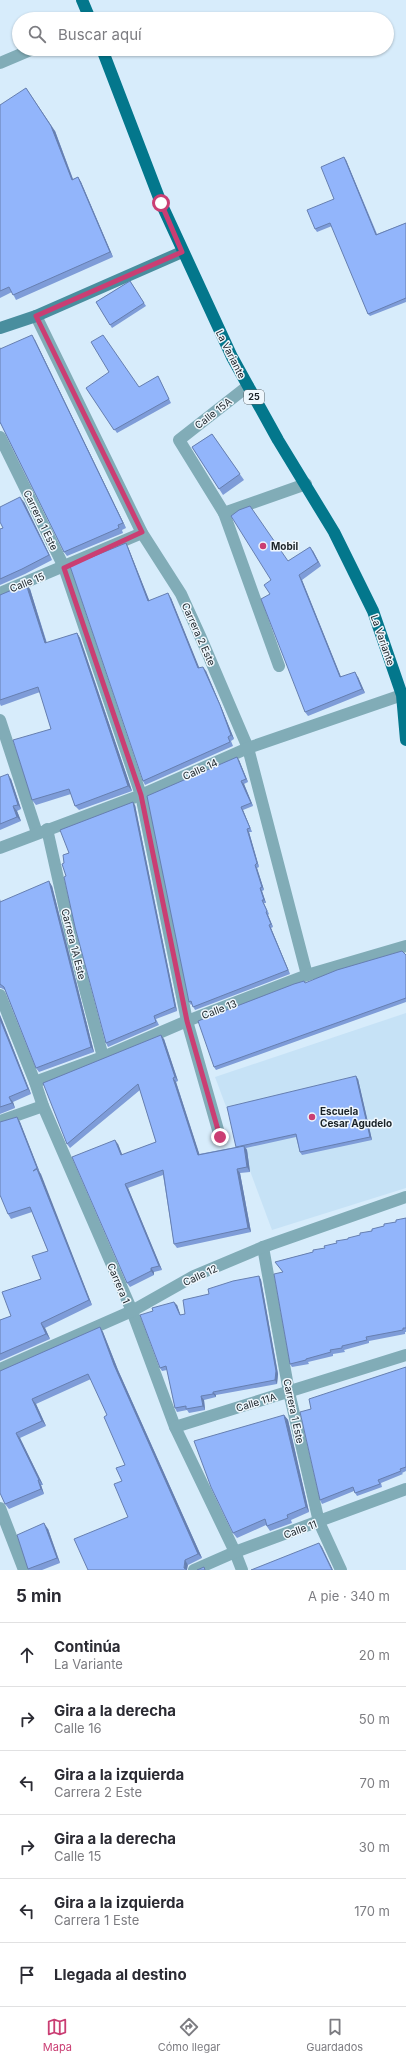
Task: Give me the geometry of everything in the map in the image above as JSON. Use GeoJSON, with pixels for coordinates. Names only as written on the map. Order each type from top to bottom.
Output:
{"type":"FeatureCollection","features":[{"type":"Feature","properties":{"kind":"main road"},"geometry":{"type":"LineString","coordinates":[[82,0],[87,12]]}},
{"type":"Feature","properties":{"kind":"main road","name":"La Variante"},"geometry":{"type":"LineString","coordinates":[[105,56],[182,252],[232,357],[334,532],[373,611],[402,695],[406,740]]}},
{"type":"Feature","properties":{"kind":"street"},"geometry":{"type":"LineString","coordinates":[[0,63],[16,56]]}},
{"type":"Feature","properties":{"kind":"street"},"geometry":{"type":"LineString","coordinates":[[0,328],[36,316],[182,252]]}},
{"type":"Feature","properties":{"kind":"street","name":"Carrera 2 Este"},"geometry":{"type":"LineString","coordinates":[[36,316],[142,532],[181,594],[248,748],[307,975]]}},
{"type":"Feature","properties":{"kind":"street","name":"Calle 15A"},"geometry":{"type":"LineString","coordinates":[[224,513],[179,440],[248,386]]}},
{"type":"Feature","properties":{"kind":"street","name":"Carrera 1 Este"},"geometry":{"type":"LineString","coordinates":[[0,437],[64,568],[141,795],[187,1021],[220,1137]]}},
{"type":"Feature","properties":{"kind":"street"},"geometry":{"type":"LineString","coordinates":[[279,666],[224,513],[306,484]]}},
{"type":"Feature","properties":{"kind":"street","name":"Calle 15"},"geometry":{"type":"LineString","coordinates":[[1,591],[64,568],[142,532]]}},
{"type":"Feature","properties":{"kind":"street","name":"Calle 14"},"geometry":{"type":"LineString","coordinates":[[0,848],[141,795],[248,748],[402,695]]}},
{"type":"Feature","properties":{"kind":"street","name":"Carrera 1A Este"},"geometry":{"type":"LineString","coordinates":[[0,720],[42,831],[103,1057]]}},
{"type":"Feature","properties":{"kind":"street","name":"Calle 13"},"geometry":{"type":"LineString","coordinates":[[36,1082],[103,1057],[187,1021],[307,975],[406,946]]}},
{"type":"Feature","properties":{"kind":"street","name":"Carrera 1"},"geometry":{"type":"LineString","coordinates":[[0,995],[36,1082],[43,1106],[132,1311],[175,1427],[235,1552],[242,1570]]}},
{"type":"Feature","properties":{"kind":"street"},"geometry":{"type":"LineString","coordinates":[[0,1121],[43,1106]]}},
{"type":"Feature","properties":{"kind":"street","name":"Calle 12"},"geometry":{"type":"LineString","coordinates":[[0,1369],[132,1311],[194,1276],[263,1247],[406,1197]]}},
{"type":"Feature","properties":{"kind":"street","name":"Carrera 1 Este"},"geometry":{"type":"LineString","coordinates":[[263,1247],[289,1392],[319,1522],[341,1570]]}},
{"type":"Feature","properties":{"kind":"street","name":"Calle 11A"},"geometry":{"type":"LineString","coordinates":[[175,1427],[406,1355]]}},
{"type":"Feature","properties":{"kind":"street","name":"Calle 11"},"geometry":{"type":"LineString","coordinates":[[194,1570],[235,1552],[406,1489]]}},
{"type":"Feature","properties":{"kind":"street"},"geometry":{"type":"LineString","coordinates":[[0,1508],[24,1570]]}},
{"type":"Feature","properties":{"kind":"shaded area"},"geometry":{"type":"Polygon","coordinates":[[[406,1013],[406,1188],[272,1230],[215,1077],[406,1013]]]}},
{"type":"Feature","properties":{"kind":"building"},"geometry":{"type":"Polygon","coordinates":[[[26,88],[51,126],[72,180],[78,177],[110,252],[13,295],[9,287],[0,291],[0,105],[26,88]]]}},
{"type":"Feature","properties":{"kind":"building"},"geometry":{"type":"Polygon","coordinates":[[[344,157],[376,235],[406,223],[406,298],[368,314],[330,223],[315,229],[307,210],[334,199],[321,167],[344,157]]]}},
{"type":"Feature","properties":{"kind":"building"},"geometry":{"type":"Polygon","coordinates":[[[130,281],[144,303],[110,325],[96,302],[130,281]]]}},
{"type":"Feature","properties":{"kind":"building"},"geometry":{"type":"Polygon","coordinates":[[[32,335],[123,523],[118,525],[119,528],[64,552],[0,422],[0,349],[32,335]]]}},
{"type":"Feature","properties":{"kind":"building"},"geometry":{"type":"Polygon","coordinates":[[[103,335],[139,387],[158,376],[169,399],[114,430],[86,388],[109,372],[91,342],[103,335]]]}},
{"type":"Feature","properties":{"kind":"building"},"geometry":{"type":"Polygon","coordinates":[[[212,434],[240,474],[219,489],[192,447],[212,434]]]}},
{"type":"Feature","properties":{"kind":"building"},"geometry":{"type":"Polygon","coordinates":[[[20,497],[49,555],[0,579],[0,529],[3,528],[0,522],[0,507],[20,497]]]}},
{"type":"Feature","properties":{"kind":"building"},"geometry":{"type":"Polygon","coordinates":[[[250,506],[288,561],[310,547],[318,562],[299,575],[340,677],[355,672],[362,689],[305,712],[261,599],[270,594],[264,585],[271,580],[231,516],[239,510],[250,506]]]}},
{"type":"Feature","properties":{"kind":"building"},"geometry":{"type":"Polygon","coordinates":[[[126,543],[148,601],[168,593],[198,668],[203,667],[220,705],[231,735],[228,737],[230,742],[143,781],[70,566],[126,543]]]}},
{"type":"Feature","properties":{"kind":"building"},"geometry":{"type":"Polygon","coordinates":[[[26,584],[45,643],[77,633],[128,786],[75,806],[69,789],[32,800],[13,740],[51,729],[38,687],[0,700],[0,595],[26,584]]]}},
{"type":"Feature","properties":{"kind":"building"},"geometry":{"type":"Polygon","coordinates":[[[237,757],[246,779],[241,781],[251,803],[241,807],[250,828],[247,829],[257,863],[255,865],[262,887],[260,888],[264,900],[262,900],[271,924],[269,925],[288,970],[193,1007],[191,1001],[189,1002],[147,796],[237,757]]]}},
{"type":"Feature","properties":{"kind":"building"},"geometry":{"type":"Polygon","coordinates":[[[8,774],[18,805],[13,806],[17,817],[0,824],[0,777],[8,774]]]}},
{"type":"Feature","properties":{"kind":"building"},"geometry":{"type":"Polygon","coordinates":[[[133,802],[175,1007],[154,1016],[156,1022],[106,1043],[75,927],[64,877],[66,876],[62,864],[64,863],[63,855],[69,853],[60,830],[133,802]]]}},
{"type":"Feature","properties":{"kind":"building"},"geometry":{"type":"Polygon","coordinates":[[[49,881],[91,1047],[36,1068],[4,987],[0,984],[0,902],[49,881]]]}},
{"type":"Feature","properties":{"kind":"building"},"geometry":{"type":"Polygon","coordinates":[[[402,951],[406,955],[406,998],[214,1067],[198,1021],[294,984],[304,981],[305,983],[337,970],[402,951]]]}},
{"type":"Feature","properties":{"kind":"building"},"geometry":{"type":"Polygon","coordinates":[[[0,1019],[28,1089],[9,1097],[12,1103],[0,1107],[0,1019]]]}},
{"type":"Feature","properties":{"kind":"building"},"geometry":{"type":"Polygon","coordinates":[[[161,1035],[175,1077],[173,1078],[198,1155],[244,1146],[247,1167],[237,1169],[248,1228],[174,1244],[163,1170],[125,1184],[159,1266],[151,1268],[151,1271],[127,1283],[72,1157],[115,1140],[121,1155],[156,1142],[138,1084],[67,1144],[43,1083],[161,1035]]]}},
{"type":"Feature","properties":{"kind":"building"},"geometry":{"type":"Polygon","coordinates":[[[356,1076],[370,1137],[300,1152],[296,1134],[236,1147],[227,1107],[356,1076]]]}},
{"type":"Feature","properties":{"kind":"building"},"geometry":{"type":"Polygon","coordinates":[[[17,1117],[37,1168],[33,1171],[37,1169],[89,1300],[41,1323],[46,1334],[0,1354],[0,1320],[11,1316],[2,1292],[41,1279],[32,1256],[48,1251],[30,1207],[8,1214],[0,1195],[0,1122],[17,1117]]]}},
{"type":"Feature","properties":{"kind":"building"},"geometry":{"type":"Polygon","coordinates":[[[406,1218],[406,1328],[403,1328],[403,1330],[366,1337],[367,1340],[342,1346],[342,1348],[330,1350],[331,1352],[290,1364],[274,1274],[283,1272],[275,1262],[313,1252],[313,1250],[325,1248],[324,1246],[337,1243],[336,1241],[348,1239],[360,1235],[360,1233],[372,1231],[372,1229],[384,1226],[384,1224],[396,1222],[396,1220],[406,1218]]]}},
{"type":"Feature","properties":{"kind":"building"},"geometry":{"type":"Polygon","coordinates":[[[259,1276],[276,1371],[275,1380],[213,1392],[213,1394],[201,1396],[203,1406],[186,1409],[186,1406],[175,1408],[166,1366],[160,1368],[140,1315],[153,1311],[152,1308],[174,1302],[180,1315],[185,1314],[183,1300],[209,1294],[208,1289],[233,1281],[259,1276]]]}},
{"type":"Feature","properties":{"kind":"building"},"geometry":{"type":"Polygon","coordinates":[[[100,1327],[114,1365],[198,1554],[185,1560],[184,1568],[187,1570],[88,1570],[74,1539],[128,1517],[114,1484],[122,1481],[116,1468],[125,1465],[104,1417],[107,1415],[88,1374],[32,1399],[42,1421],[16,1433],[39,1480],[41,1489],[5,1504],[0,1493],[0,1371],[100,1327]]]}},
{"type":"Feature","properties":{"kind":"building"},"geometry":{"type":"Polygon","coordinates":[[[406,1367],[406,1467],[400,1469],[401,1471],[378,1480],[380,1484],[355,1493],[353,1487],[320,1500],[300,1412],[311,1409],[309,1399],[406,1367]]]}},
{"type":"Feature","properties":{"kind":"building"},"geometry":{"type":"Polygon","coordinates":[[[284,1415],[306,1507],[287,1515],[288,1518],[267,1526],[265,1519],[233,1533],[211,1487],[194,1441],[284,1415]]]}},
{"type":"Feature","properties":{"kind":"building"},"geometry":{"type":"Polygon","coordinates":[[[44,1523],[57,1558],[28,1569],[17,1535],[44,1523]]]}},
{"type":"Feature","properties":{"kind":"building"},"geometry":{"type":"Polygon","coordinates":[[[319,1543],[332,1570],[251,1570],[319,1543]]]}},
{"type":"Feature","properties":{"kind":"building"},"geometry":{"type":"Polygon","coordinates":[[[204,1567],[205,1570],[197,1570],[204,1567]]]}},
{"type":"Feature","properties":{"kind":"place","name":"Mobil"},"geometry":{"type":"Point","coordinates":[263,546]}},
{"type":"Feature","properties":{"kind":"place","name":"Escuela Cesar Agudelo"},"geometry":{"type":"Point","coordinates":[312,1117]}},
{"type":"Feature","properties":{"kind":"route"},"geometry":{"type":"LineString","coordinates":[[161,203],[182,252],[36,316],[142,532],[64,568],[141,795],[187,1021],[220,1137]]}}]}
